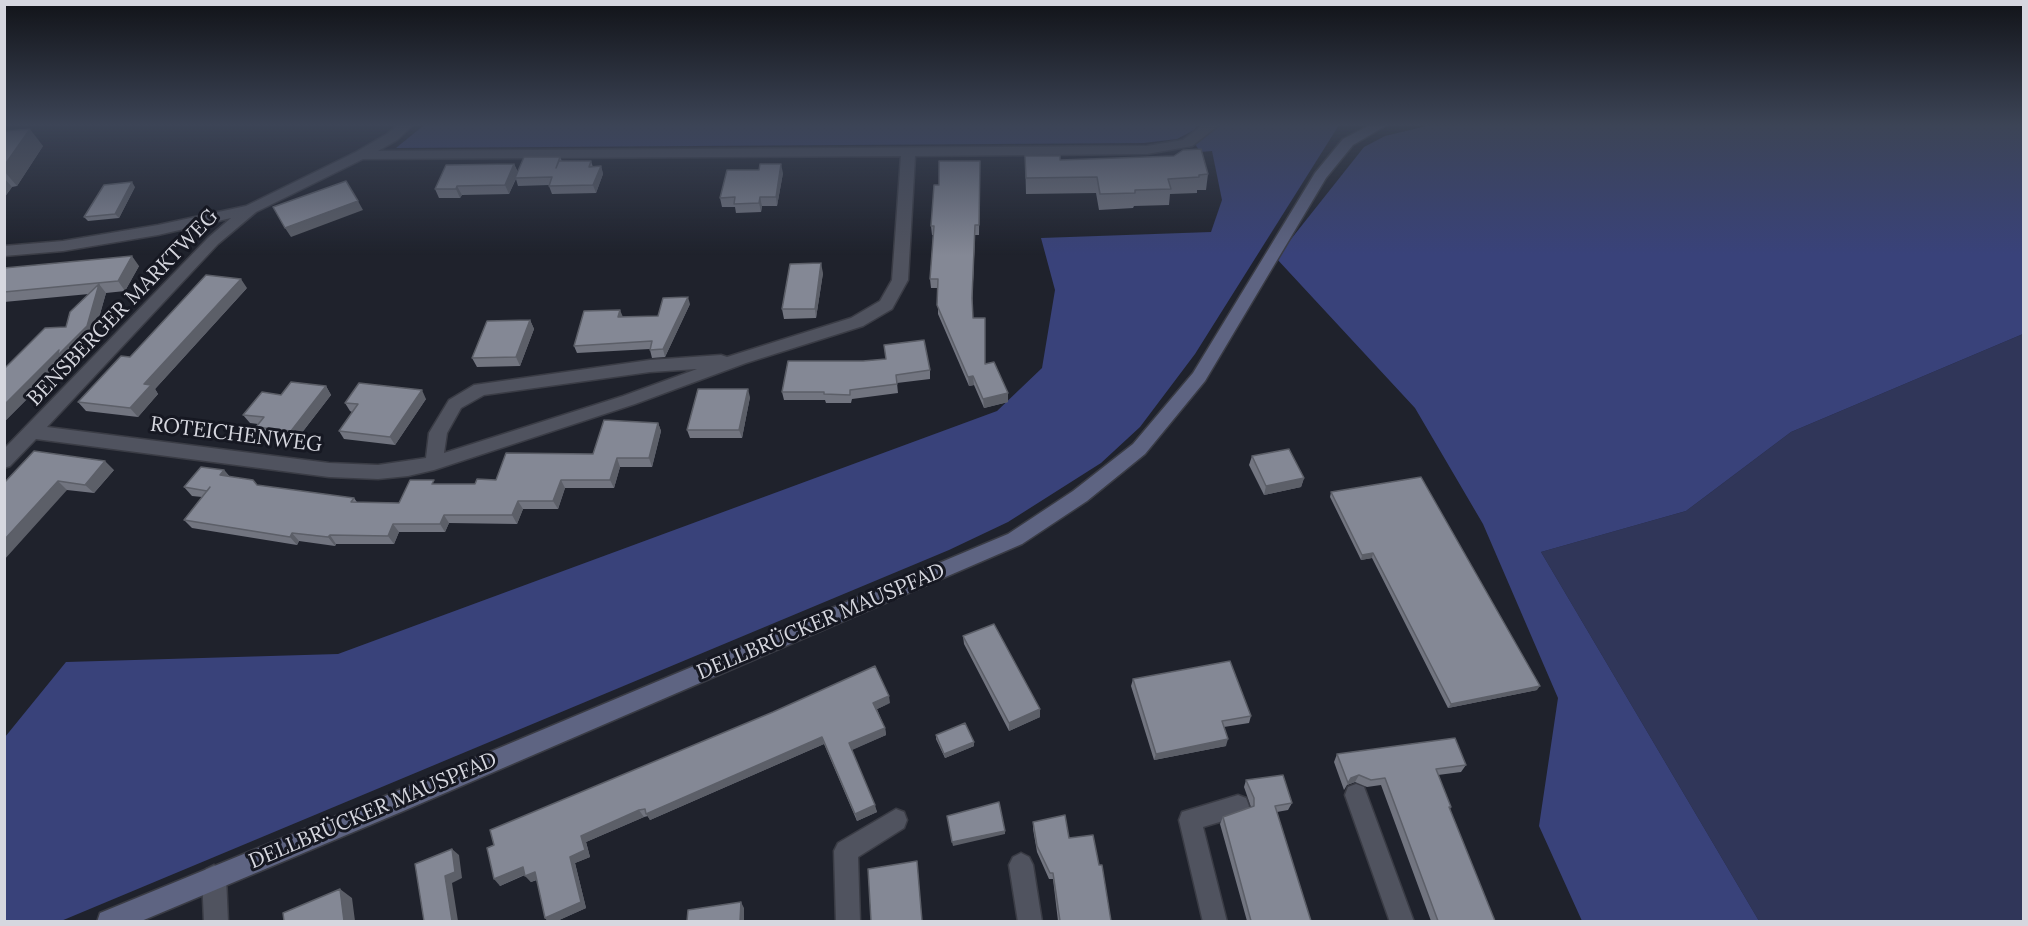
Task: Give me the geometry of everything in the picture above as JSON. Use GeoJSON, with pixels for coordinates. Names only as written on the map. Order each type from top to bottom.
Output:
{"type":"FeatureCollection","features":[{"type":"Feature","properties":{"kind":"main road","name":"DELLBRÜCKER MAUSPFAD"},"geometry":{"type":"LineString","coordinates":[[109,921],[393,804],[1015,539],[1080,496],[1138,449],[1199,377],[1326,168]]}},
{"type":"Feature","properties":{"kind":"street","name":"BENSBERGER MARKTWEG"},"geometry":{"type":"LineString","coordinates":[[4,461],[213,241],[251,209],[334,168]]}},
{"type":"Feature","properties":{"kind":"street","name":"ROTEICHENWEG"},"geometry":{"type":"LineString","coordinates":[[33,432],[329,470],[378,472],[408,470],[434,463],[629,400],[740,359],[857,322],[886,305],[900,280],[907,168]]}},
{"type":"Feature","properties":{"kind":"street"},"geometry":{"type":"LineString","coordinates":[[4,251],[63,246],[158,230],[251,209]]}},
{"type":"Feature","properties":{"kind":"street","name":"ROTEICHENWEG"},"geometry":{"type":"LineString","coordinates":[[434,463],[438,433],[455,404],[480,389],[650,366],[740,359]]}},
{"type":"Feature","properties":{"kind":"street"},"geometry":{"type":"LineString","coordinates":[[1356,795],[1402,921]]}},
{"type":"Feature","properties":{"kind":"street"},"geometry":{"type":"LineString","coordinates":[[1215,921],[1190,820],[1238,806]]}},
{"type":"Feature","properties":{"kind":"street"},"geometry":{"type":"LineString","coordinates":[[848,921],[846,851],[896,820]]}},
{"type":"Feature","properties":{"kind":"street"},"geometry":{"type":"LineString","coordinates":[[1021,865],[1030,921]]}},
{"type":"Feature","properties":{"kind":"street"},"geometry":{"type":"LineString","coordinates":[[214,877],[216,921]]}},
{"type":"Feature","properties":{"kind":"shaded area"},"geometry":{"type":"Polygon","coordinates":[[[1216,168],[1312,168],[1195,354],[1140,427],[1101,463],[1008,522],[949,550],[61,921],[5,922],[5,737],[66,662],[338,654],[997,411],[1042,368],[1055,290],[1041,238],[1211,232],[1222,200],[1216,168]]]}},
{"type":"Feature","properties":{"kind":"shaded area"},"geometry":{"type":"Polygon","coordinates":[[[1347,168],[2023,168],[2023,334],[1791,432],[1686,511],[1541,552],[1759,921],[1582,921],[1539,826],[1558,698],[1483,524],[1415,408],[1276,258],[1347,168]]]}},
{"type":"Feature","properties":{"kind":"shaded area"},"geometry":{"type":"Polygon","coordinates":[[[2023,334],[2023,921],[1759,921],[1541,552],[1686,511],[1791,432],[2023,334]]]}},
{"type":"Feature","properties":{"kind":"building"},"geometry":{"type":"Polygon","coordinates":[[[445,168],[512,168],[505,185],[435,189],[445,168]]]}},
{"type":"Feature","properties":{"kind":"building"},"geometry":{"type":"Polygon","coordinates":[[[519,168],[600,168],[593,185],[549,186],[552,177],[515,178],[519,168]]]}},
{"type":"Feature","properties":{"kind":"building"},"geometry":{"type":"Polygon","coordinates":[[[780,168],[776,197],[760,197],[759,203],[734,204],[735,197],[720,198],[727,170],[780,168]]]}},
{"type":"Feature","properties":{"kind":"building"},"geometry":{"type":"Polygon","coordinates":[[[939,168],[980,168],[979,225],[975,225],[973,318],[985,318],[985,364],[994,362],[1008,393],[983,399],[973,376],[968,377],[937,305],[938,279],[930,279],[934,185],[939,185],[939,168]]]}},
{"type":"Feature","properties":{"kind":"building"},"geometry":{"type":"Polygon","coordinates":[[[1026,168],[1206,168],[1208,174],[1199,175],[1199,177],[1168,179],[1171,189],[1100,194],[1097,177],[1026,178],[1026,168]]]}},
{"type":"Feature","properties":{"kind":"building"},"geometry":{"type":"Polygon","coordinates":[[[346,181],[358,201],[285,228],[273,207],[346,181]]]}},
{"type":"Feature","properties":{"kind":"building"},"geometry":{"type":"Polygon","coordinates":[[[132,182],[115,214],[84,217],[104,185],[132,182]]]}},
{"type":"Feature","properties":{"kind":"building"},"geometry":{"type":"Polygon","coordinates":[[[132,256],[118,281],[4,292],[4,268],[132,256]]]}},
{"type":"Feature","properties":{"kind":"building"},"geometry":{"type":"Polygon","coordinates":[[[821,263],[815,309],[782,309],[790,264],[821,263]]]}},
{"type":"Feature","properties":{"kind":"building"},"geometry":{"type":"Polygon","coordinates":[[[206,275],[241,279],[144,384],[151,385],[130,408],[78,402],[121,356],[130,357],[206,275]]]}},
{"type":"Feature","properties":{"kind":"building"},"geometry":{"type":"Polygon","coordinates":[[[99,284],[87,326],[57,356],[59,350],[4,405],[4,369],[45,328],[66,327],[70,312],[99,284]]]}},
{"type":"Feature","properties":{"kind":"building"},"geometry":{"type":"Polygon","coordinates":[[[688,297],[663,349],[650,350],[652,341],[574,346],[584,311],[620,310],[618,317],[658,316],[663,298],[688,297]]]}},
{"type":"Feature","properties":{"kind":"building"},"geometry":{"type":"Polygon","coordinates":[[[530,320],[516,357],[472,358],[487,321],[530,320]]]}},
{"type":"Feature","properties":{"kind":"building"},"geometry":{"type":"Polygon","coordinates":[[[924,340],[930,370],[896,375],[897,384],[850,390],[850,395],[824,394],[824,392],[782,392],[788,361],[886,359],[884,345],[924,340]]]}},
{"type":"Feature","properties":{"kind":"building"},"geometry":{"type":"Polygon","coordinates":[[[291,382],[326,386],[291,431],[256,427],[264,417],[243,415],[262,392],[281,395],[291,382]]]}},
{"type":"Feature","properties":{"kind":"building"},"geometry":{"type":"Polygon","coordinates":[[[359,383],[422,390],[390,437],[339,431],[358,404],[345,403],[359,383]]]}},
{"type":"Feature","properties":{"kind":"building"},"geometry":{"type":"Polygon","coordinates":[[[698,389],[748,389],[739,430],[687,430],[698,389]]]}},
{"type":"Feature","properties":{"kind":"building"},"geometry":{"type":"Polygon","coordinates":[[[604,420],[658,423],[649,458],[617,458],[610,480],[561,480],[553,501],[518,501],[512,515],[444,515],[440,524],[393,524],[388,536],[330,535],[328,537],[292,533],[290,537],[184,520],[207,491],[184,487],[201,467],[224,470],[220,475],[253,480],[257,485],[354,498],[351,502],[399,503],[410,480],[434,480],[432,484],[475,484],[477,479],[496,480],[506,453],[593,454],[604,420]]]}},
{"type":"Feature","properties":{"kind":"building"},"geometry":{"type":"Polygon","coordinates":[[[1289,449],[1304,478],[1266,486],[1252,456],[1289,449]]]}},
{"type":"Feature","properties":{"kind":"building"},"geometry":{"type":"Polygon","coordinates":[[[34,451],[105,461],[85,485],[58,481],[4,540],[4,483],[34,451]]]}},
{"type":"Feature","properties":{"kind":"building"},"geometry":{"type":"Polygon","coordinates":[[[1421,477],[1540,686],[1451,704],[1373,553],[1362,555],[1331,492],[1421,477]]]}},
{"type":"Feature","properties":{"kind":"building"},"geometry":{"type":"Polygon","coordinates":[[[994,624],[1040,709],[1009,723],[963,636],[994,624]]]}},
{"type":"Feature","properties":{"kind":"building"},"geometry":{"type":"Polygon","coordinates":[[[1230,661],[1251,716],[1222,721],[1228,739],[1156,754],[1133,679],[1230,661]]]}},
{"type":"Feature","properties":{"kind":"building"},"geometry":{"type":"Polygon","coordinates":[[[875,666],[889,696],[873,703],[885,728],[849,743],[875,805],[855,814],[822,737],[646,814],[645,809],[639,810],[581,836],[585,850],[570,857],[581,902],[545,918],[535,872],[525,876],[523,867],[494,879],[487,848],[494,845],[490,830],[773,712],[875,666]]]}},
{"type":"Feature","properties":{"kind":"building"},"geometry":{"type":"Polygon","coordinates":[[[965,723],[974,742],[944,754],[936,735],[965,723]]]}},
{"type":"Feature","properties":{"kind":"building"},"geometry":{"type":"Polygon","coordinates":[[[1455,738],[1466,765],[1436,769],[1495,921],[1438,921],[1385,778],[1371,780],[1359,775],[1351,778],[1348,783],[1337,754],[1455,738]]]}},
{"type":"Feature","properties":{"kind":"building"},"geometry":{"type":"Polygon","coordinates":[[[1283,775],[1292,803],[1275,806],[1311,921],[1251,921],[1223,817],[1254,806],[1254,798],[1246,780],[1283,775]]]}},
{"type":"Feature","properties":{"kind":"building"},"geometry":{"type":"Polygon","coordinates":[[[999,802],[1005,831],[952,842],[947,816],[999,802]]]}},
{"type":"Feature","properties":{"kind":"building"},"geometry":{"type":"Polygon","coordinates":[[[1065,815],[1069,838],[1093,835],[1099,865],[1102,865],[1111,921],[1060,921],[1053,873],[1050,873],[1037,846],[1033,822],[1065,815]]]}},
{"type":"Feature","properties":{"kind":"building"},"geometry":{"type":"Polygon","coordinates":[[[452,849],[455,872],[445,876],[452,921],[424,921],[415,864],[452,849]]]}},
{"type":"Feature","properties":{"kind":"building"},"geometry":{"type":"Polygon","coordinates":[[[917,861],[922,921],[871,921],[868,869],[917,861]]]}},
{"type":"Feature","properties":{"kind":"building"},"geometry":{"type":"Polygon","coordinates":[[[340,889],[344,921],[284,921],[283,913],[340,889]]]}},
{"type":"Feature","properties":{"kind":"building"},"geometry":{"type":"Polygon","coordinates":[[[741,902],[740,921],[687,921],[688,910],[741,902]]]}}]}
